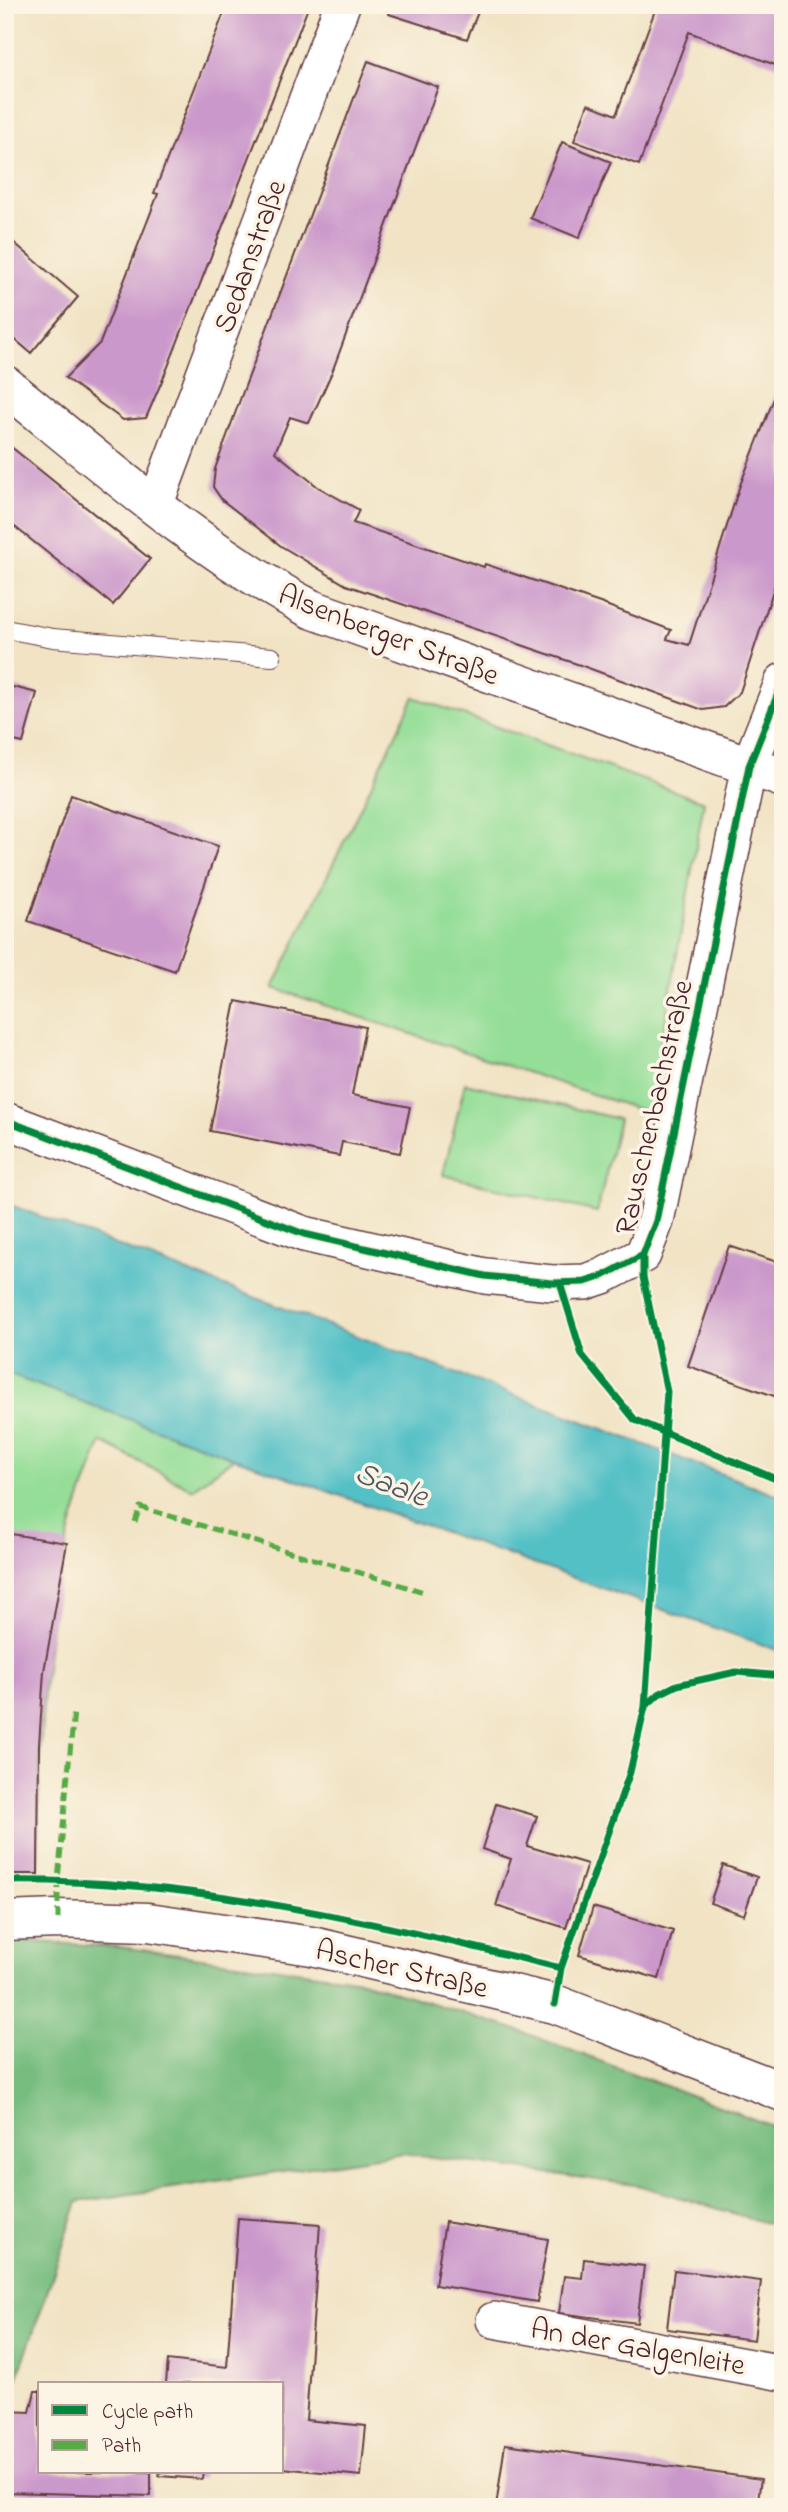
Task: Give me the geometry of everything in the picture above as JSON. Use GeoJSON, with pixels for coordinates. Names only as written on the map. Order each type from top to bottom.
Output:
{"type":"FeatureCollection","features":[{"type":"Feature","properties":{"kind":"street","name":"Sedanstraße"},"geometry":{"type":"LineString","coordinates":[[155,506],[342,5]]}},
{"type":"Feature","properties":{"kind":"street","name":"Alsenberger Straße"},"geometry":{"type":"LineString","coordinates":[[5,385],[155,506],[262,583],[311,609],[766,772]]}},
{"type":"Feature","properties":{"kind":"street","name":"Rauschenbachstraße"},"geometry":{"type":"LineString","coordinates":[[5,1120],[304,1234],[485,1276],[552,1283],[585,1282],[603,1276],[643,1255],[656,1221],[766,772],[783,681]]}},
{"type":"Feature","properties":{"kind":"street","name":"Ascher Straße"},"geometry":{"type":"LineString","coordinates":[[5,1921],[58,1919],[148,1923],[312,1945],[555,2004],[783,2092]]}},
{"type":"Feature","properties":{"kind":"street","name":"An der Galgenleite"},"geometry":{"type":"LineString","coordinates":[[494,2320],[783,2372]]}},
{"type":"Feature","properties":{"kind":"lane"},"geometry":{"type":"LineString","coordinates":[[5,629],[53,638],[272,657]]}},
{"type":"Feature","properties":{"kind":"green space"},"geometry":{"type":"Polygon","coordinates":[[[414,697],[704,802],[649,1113],[273,988],[414,697]]]}},
{"type":"Feature","properties":{"kind":"green space"},"geometry":{"type":"Polygon","coordinates":[[[465,1083],[619,1119],[597,1212],[443,1175],[465,1083]]]}},
{"type":"Feature","properties":{"kind":"green space"},"geometry":{"type":"Polygon","coordinates":[[[5,1373],[234,1458],[192,1489],[101,1442],[70,1530],[51,1625],[40,1749],[38,1874],[5,1874],[5,1373]]]}},
{"type":"Feature","properties":{"kind":"green space"},"geometry":{"type":"Polygon","coordinates":[[[5,1940],[120,1947],[355,1979],[517,2030],[783,2130],[783,2228],[641,2186],[403,2153],[78,2202],[13,2391],[5,2393],[5,1940]]]}},
{"type":"Feature","properties":{"kind":"water","name":"Saale"},"geometry":{"type":"Polygon","coordinates":[[[5,1203],[783,1497],[783,1652],[234,1458],[5,1373],[5,1203]]]}},
{"type":"Feature","properties":{"kind":"building"},"geometry":{"type":"Polygon","coordinates":[[[227,5],[309,5],[146,418],[123,420],[65,378],[100,343],[158,194],[154,193],[227,5]]]}},
{"type":"Feature","properties":{"kind":"building"},"geometry":{"type":"Polygon","coordinates":[[[392,5],[481,5],[467,39],[389,14],[392,5]]]}},
{"type":"Feature","properties":{"kind":"building"},"geometry":{"type":"Polygon","coordinates":[[[657,5],[783,5],[783,68],[689,32],[639,165],[574,141],[588,104],[616,115],[657,5]]]}},
{"type":"Feature","properties":{"kind":"building"},"geometry":{"type":"Polygon","coordinates":[[[368,61],[438,87],[332,372],[309,423],[290,417],[275,452],[318,487],[359,510],[353,523],[603,604],[671,630],[667,639],[689,645],[739,488],[783,375],[783,560],[740,692],[724,707],[703,710],[346,585],[281,546],[222,500],[213,487],[215,469],[241,397],[368,61]]]}},
{"type":"Feature","properties":{"kind":"building"},"geometry":{"type":"Polygon","coordinates":[[[562,142],[611,162],[579,238],[530,218],[562,142]]]}},
{"type":"Feature","properties":{"kind":"building"},"geometry":{"type":"Polygon","coordinates":[[[5,235],[78,297],[31,353],[5,331],[5,235]]]}},
{"type":"Feature","properties":{"kind":"building"},"geometry":{"type":"Polygon","coordinates":[[[5,442],[150,559],[113,605],[10,523],[5,528],[5,442]]]}},
{"type":"Feature","properties":{"kind":"building"},"geometry":{"type":"Polygon","coordinates":[[[5,685],[37,693],[23,743],[5,739],[5,685]]]}},
{"type":"Feature","properties":{"kind":"building"},"geometry":{"type":"Polygon","coordinates":[[[71,795],[218,846],[175,971],[28,921],[71,795]]]}},
{"type":"Feature","properties":{"kind":"building"},"geometry":{"type":"Polygon","coordinates":[[[236,1001],[365,1027],[352,1095],[410,1107],[400,1153],[342,1142],[339,1156],[210,1131],[236,1001]]]}},
{"type":"Feature","properties":{"kind":"building"},"geometry":{"type":"Polygon","coordinates":[[[729,1246],[783,1264],[783,1399],[688,1366],[729,1246]]]}},
{"type":"Feature","properties":{"kind":"building"},"geometry":{"type":"Polygon","coordinates":[[[5,1533],[67,1543],[44,1671],[39,1745],[38,1874],[5,1874],[5,1533]]]}},
{"type":"Feature","properties":{"kind":"building"},"geometry":{"type":"Polygon","coordinates":[[[496,1804],[537,1816],[527,1846],[587,1864],[566,1928],[496,1906],[511,1859],[482,1849],[496,1804]]]}},
{"type":"Feature","properties":{"kind":"building"},"geometry":{"type":"Polygon","coordinates":[[[723,1865],[757,1877],[744,1915],[710,1903],[723,1865]]]}},
{"type":"Feature","properties":{"kind":"building"},"geometry":{"type":"Polygon","coordinates":[[[593,1907],[673,1931],[659,1979],[579,1955],[593,1907]]]}},
{"type":"Feature","properties":{"kind":"building"},"geometry":{"type":"Polygon","coordinates":[[[238,2218],[320,2224],[306,2420],[366,2426],[361,2476],[284,2468],[284,2382],[166,2382],[168,2360],[227,2367],[238,2218]]]}},
{"type":"Feature","properties":{"kind":"building"},"geometry":{"type":"Polygon","coordinates":[[[445,2222],[548,2239],[537,2302],[435,2285],[445,2222]]]}},
{"type":"Feature","properties":{"kind":"building"},"geometry":{"type":"Polygon","coordinates":[[[584,2259],[644,2266],[637,2323],[559,2313],[564,2276],[582,2278],[584,2259]]]}},
{"type":"Feature","properties":{"kind":"building"},"geometry":{"type":"Polygon","coordinates":[[[674,2270],[761,2281],[754,2340],[667,2329],[674,2270]]]}},
{"type":"Feature","properties":{"kind":"building"},"geometry":{"type":"Polygon","coordinates":[[[35,2391],[38,2391],[38,2474],[151,2474],[151,2496],[5,2492],[5,2411],[30,2412],[35,2391]]]}},
{"type":"Feature","properties":{"kind":"building"},"geometry":{"type":"Polygon","coordinates":[[[505,2444],[761,2479],[757,2507],[496,2507],[505,2444]]]}},
{"type":"Feature","properties":{"kind":"building"},"geometry":{"type":"Polygon","coordinates":[[[160,2474],[203,2474],[202,2479],[160,2474]]]}},
{"type":"Feature","properties":{"kind":"marked path"},"geometry":{"type":"LineString","coordinates":[[135,1522],[140,1507],[424,1592]]}},
{"type":"Feature","properties":{"kind":"marked path"},"geometry":{"type":"LineString","coordinates":[[58,1919],[58,1880],[74,1710]]}},
{"type":"Feature","properties":{"kind":"cycle path"},"geometry":{"type":"LineString","coordinates":[[555,2004],[561,1968],[630,1772],[645,1707],[667,1392],[643,1277],[643,1255],[656,1221],[749,766],[783,681]]}},
{"type":"Feature","properties":{"kind":"cycle path"},"geometry":{"type":"LineString","coordinates":[[5,1120],[304,1234],[485,1276],[552,1283],[585,1282],[603,1276],[643,1255]]}},
{"type":"Feature","properties":{"kind":"cycle path"},"geometry":{"type":"LineString","coordinates":[[560,1283],[582,1355],[635,1420],[783,1482]]}},
{"type":"Feature","properties":{"kind":"cycle path"},"geometry":{"type":"LineString","coordinates":[[645,1707],[659,1694],[677,1685],[736,1672],[783,1676]]}},
{"type":"Feature","properties":{"kind":"cycle path"},"geometry":{"type":"LineString","coordinates":[[5,1881],[146,1887],[216,1896],[355,1920],[561,1968]]}}]}
